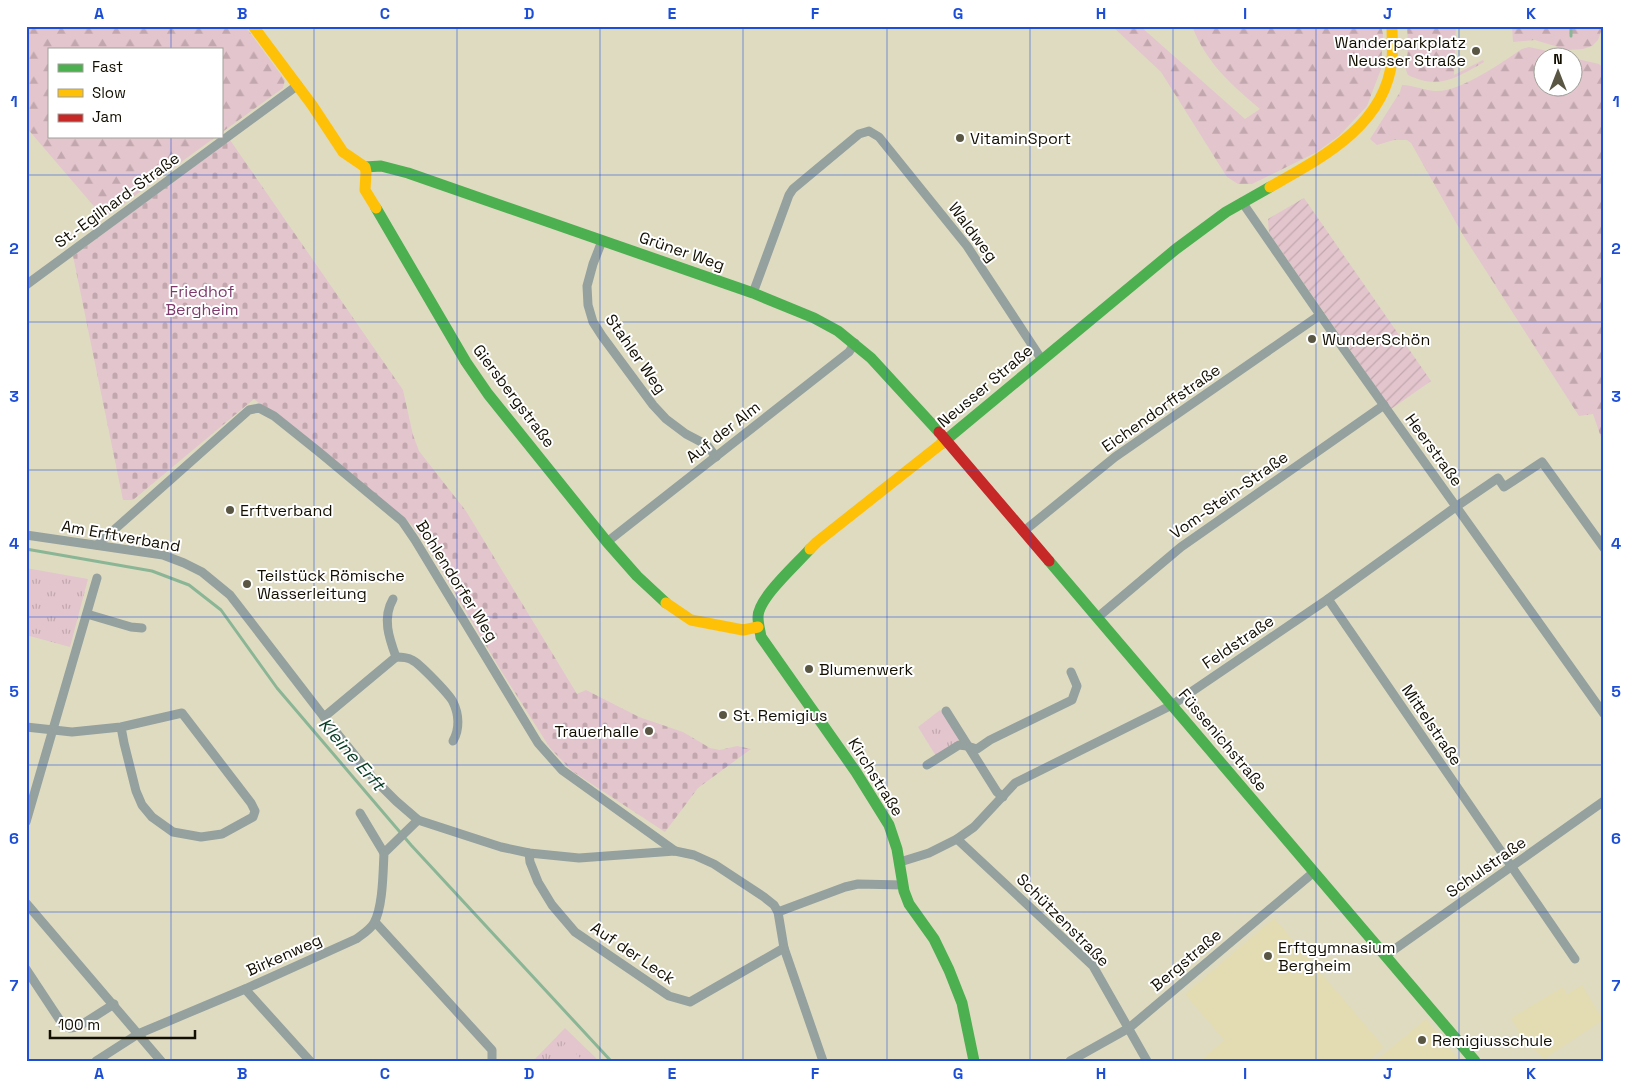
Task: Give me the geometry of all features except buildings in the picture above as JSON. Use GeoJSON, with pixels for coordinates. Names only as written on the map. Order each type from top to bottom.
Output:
{"type":"FeatureCollection","features":[{"type":"Feature","properties":{"kind":"street"},"geometry":{"type":"LineString","coordinates":[[253,26],[298,85],[344,154],[365,167]]}},
{"type":"Feature","properties":{"kind":"street","name":"Neusser Straße"},"geometry":{"type":"LineString","coordinates":[[758,627],[760,607],[771,591],[817,542],[946,440],[1194,234],[1242,202],[1337,147],[1368,120],[1379,103],[1389,78],[1393,52],[1392,26]]}},
{"type":"Feature","properties":{"kind":"street","name":"St.-Egilhard-Straße"},"geometry":{"type":"LineString","coordinates":[[26,285],[298,85]]}},
{"type":"Feature","properties":{"kind":"street","name":"Waldweg"},"geometry":{"type":"LineString","coordinates":[[753,293],[789,195],[793,189],[859,134],[870,131],[879,137],[967,246],[1042,360]]}},
{"type":"Feature","properties":{"kind":"street","name":"Grüner Weg"},"geometry":{"type":"LineString","coordinates":[[365,167],[372,165],[387,167],[753,293],[814,318],[838,331],[871,358],[946,440]]}},
{"type":"Feature","properties":{"kind":"street","name":"Giersbergstraße"},"geometry":{"type":"LineString","coordinates":[[365,167],[364,190],[466,362],[488,394],[607,542],[637,576],[662,600],[691,620],[742,630],[758,627]]}},
{"type":"Feature","properties":{"kind":"street","name":"Heerstraße"},"geometry":{"type":"LineString","coordinates":[[1242,202],[1320,315],[1604,714]]}},
{"type":"Feature","properties":{"kind":"street","name":"Stahler Weg"},"geometry":{"type":"LineString","coordinates":[[602,241],[593,264],[588,286],[588,305],[593,322],[653,406],[666,419],[686,434],[708,445],[716,457]]}},
{"type":"Feature","properties":{"kind":"street","name":"Eichendorffstraße"},"geometry":{"type":"LineString","coordinates":[[1024,531],[1115,458],[1320,315]]}},
{"type":"Feature","properties":{"kind":"street","name":"Auf der Alm"},"geometry":{"type":"LineString","coordinates":[[607,542],[849,352],[855,344]]}},
{"type":"Feature","properties":{"kind":"street","name":"Vom-Stein-Straße"},"geometry":{"type":"LineString","coordinates":[[1098,616],[1181,547],[1384,405]]}},
{"type":"Feature","properties":{"kind":"street","name":"Bohlendorfer Weg"},"geometry":{"type":"LineString","coordinates":[[97,544],[249,410],[259,408],[274,416],[402,521],[538,743],[556,764],[675,851]]}},
{"type":"Feature","properties":{"kind":"street","name":"Füssenichstraße"},"geometry":{"type":"LineString","coordinates":[[946,440],[1098,616],[1475,1061]]}},
{"type":"Feature","properties":{"kind":"street","name":"Feldstraße"},"geometry":{"type":"LineString","coordinates":[[900,862],[929,853],[957,839],[974,827],[1015,783],[1172,705],[1328,599],[1498,478],[1504,486],[1542,462],[1604,548]]}},
{"type":"Feature","properties":{"kind":"street","name":"Am Erftverband"},"geometry":{"type":"LineString","coordinates":[[26,535],[97,544],[163,556],[202,572],[230,595],[373,778],[418,820]]}},
{"type":"Feature","properties":{"kind":"street"},"geometry":{"type":"LineString","coordinates":[[26,822],[97,578]]}},
{"type":"Feature","properties":{"kind":"street"},"geometry":{"type":"LineString","coordinates":[[393,599],[386,617],[388,635],[396,657]]}},
{"type":"Feature","properties":{"kind":"street","name":"Mittelstraße"},"geometry":{"type":"LineString","coordinates":[[1328,599],[1575,959]]}},
{"type":"Feature","properties":{"kind":"street"},"geometry":{"type":"LineString","coordinates":[[87,614],[131,627],[142,628]]}},
{"type":"Feature","properties":{"kind":"street","name":"Kirchstraße"},"geometry":{"type":"LineString","coordinates":[[758,627],[761,637],[856,772],[889,825],[897,848],[908,904],[934,939],[949,970],[962,1003],[974,1061]]}},
{"type":"Feature","properties":{"kind":"street"},"geometry":{"type":"LineString","coordinates":[[324,717],[396,657],[404,657],[413,660],[453,702],[458,721],[458,733],[454,740]]}},
{"type":"Feature","properties":{"kind":"street"},"geometry":{"type":"LineString","coordinates":[[927,765],[959,745],[977,749],[990,740],[1072,700],[1077,686],[1071,672]]}},
{"type":"Feature","properties":{"kind":"street"},"geometry":{"type":"LineString","coordinates":[[946,711],[967,746],[998,792],[1003,796]]}},
{"type":"Feature","properties":{"kind":"street"},"geometry":{"type":"LineString","coordinates":[[26,727],[72,732],[121,727],[182,713],[251,802],[255,811],[253,817],[222,834],[201,837],[173,832],[152,817],[142,805],[136,791],[121,727]]}},
{"type":"Feature","properties":{"kind":"street","name":"Schulstraße"},"geometry":{"type":"LineString","coordinates":[[1385,956],[1604,801]]}},
{"type":"Feature","properties":{"kind":"street"},"geometry":{"type":"LineString","coordinates":[[360,813],[384,853],[382,892],[374,922],[492,1050],[492,1061]]}},
{"type":"Feature","properties":{"kind":"street"},"geometry":{"type":"LineString","coordinates":[[384,853],[418,820],[501,847],[529,853],[579,858],[675,851],[694,855],[714,864],[764,897],[774,905],[778,912],[784,948],[823,1061]]}},
{"type":"Feature","properties":{"kind":"street","name":"Schützenstraße"},"geometry":{"type":"LineString","coordinates":[[957,839],[1093,966],[1146,1061]]}},
{"type":"Feature","properties":{"kind":"street","name":"Auf der Leck"},"geometry":{"type":"LineString","coordinates":[[529,853],[530,862],[538,882],[552,905],[575,932],[669,996],[690,1002],[784,948]]}},
{"type":"Feature","properties":{"kind":"street","name":"Bergstraße"},"geometry":{"type":"LineString","coordinates":[[1070,1061],[1129,1028],[1314,872]]}},
{"type":"Feature","properties":{"kind":"street"},"geometry":{"type":"LineString","coordinates":[[778,912],[858,884],[903,885]]}},
{"type":"Feature","properties":{"kind":"street"},"geometry":{"type":"LineString","coordinates":[[26,903],[161,1061]]}},
{"type":"Feature","properties":{"kind":"street","name":"Birkenweg"},"geometry":{"type":"LineString","coordinates":[[96,1061],[138,1034],[356,939],[368,930],[374,922]]}},
{"type":"Feature","properties":{"kind":"street"},"geometry":{"type":"LineString","coordinates":[[26,969],[64,1025],[70,1028],[78,1027],[114,1004]]}},
{"type":"Feature","properties":{"kind":"street"},"geometry":{"type":"LineString","coordinates":[[245,989],[310,1061]]}},
{"type":"Feature","properties":{"kind":"shaded area","name":"Erftgymnasium Bergheim"},"geometry":{"type":"Polygon","coordinates":[[[1274,918],[1384,1047],[1369,1061],[1200,1061],[1224,1040],[1185,994],[1274,918]]]}},
{"type":"Feature","properties":{"kind":"shaded area"},"geometry":{"type":"Polygon","coordinates":[[[1582,985],[1603,1020],[1544,1059],[1523,1039],[1511,1018],[1563,987],[1567,994],[1582,985]]]}},
{"type":"Feature","properties":{"kind":"shaded area","name":"Remigiusschule"},"geometry":{"type":"Polygon","coordinates":[[[1426,1019],[1460,1061],[1375,1061],[1426,1019]]]}},
{"type":"Feature","properties":{"kind":"green space"},"geometry":{"type":"Polygon","coordinates":[[[26,26],[245,26],[285,80],[283,88],[222,132],[222,48],[48,48],[48,138],[214,138],[104,218],[26,127],[26,26]]]}},
{"type":"Feature","properties":{"kind":"green space"},"geometry":{"type":"Polygon","coordinates":[[[1112,26],[1140,26],[1245,119],[1260,109],[1220,72],[1205,51],[1192,26],[1381,26],[1383,34],[1381,69],[1367,106],[1340,135],[1317,152],[1252,184],[1238,184],[1227,177],[1161,72],[1112,26]]]}},
{"type":"Feature","properties":{"kind":"green space"},"geometry":{"type":"Polygon","coordinates":[[[1407,26],[1456,26],[1454,75],[1483,60],[1484,62],[1456,77],[1438,82],[1429,82],[1408,75],[1406,70],[1407,26]]]}},
{"type":"Feature","properties":{"kind":"green space"},"geometry":{"type":"Polygon","coordinates":[[[1512,26],[1603,26],[1598,40],[1592,46],[1583,49],[1561,48],[1535,40],[1513,42],[1512,26]]]}},
{"type":"Feature","properties":{"kind":"green space"},"geometry":{"type":"Polygon","coordinates":[[[1529,47],[1534,48],[1532,48],[1532,98],[1582,98],[1582,60],[1599,64],[1604,69],[1604,446],[1593,414],[1579,416],[1463,235],[1411,143],[1407,140],[1394,140],[1377,145],[1370,139],[1400,92],[1402,85],[1432,91],[1457,87],[1493,68],[1522,49],[1529,47]]]}},
{"type":"Feature","properties":{"kind":"green space","name":"Friedhof Bergheim"},"geometry":{"type":"Polygon","coordinates":[[[230,140],[403,390],[413,435],[419,451],[466,511],[577,694],[586,690],[639,717],[683,732],[710,748],[720,750],[737,746],[751,749],[698,788],[665,832],[572,771],[550,748],[500,669],[425,543],[410,523],[254,399],[133,500],[123,500],[73,256],[230,140]]]}},
{"type":"Feature","properties":{"kind":"green space"},"geometry":{"type":"Polygon","coordinates":[[[1304,198],[1431,381],[1391,409],[1269,233],[1268,219],[1304,198]]]}},
{"type":"Feature","properties":{"kind":"green space"},"geometry":{"type":"Polygon","coordinates":[[[26,568],[88,579],[70,647],[26,635],[26,568]]]}},
{"type":"Feature","properties":{"kind":"green space"},"geometry":{"type":"Polygon","coordinates":[[[940,710],[959,738],[958,741],[936,756],[918,727],[940,710]]]}},
{"type":"Feature","properties":{"kind":"green space"},"geometry":{"type":"Polygon","coordinates":[[[565,1028],[599,1061],[533,1061],[565,1028]]]}},
{"type":"Feature","properties":{"kind":"green space"},"geometry":{"type":"Polygon","coordinates":[[[566,1043],[583,1061],[548,1061],[566,1043]]]}},
{"type":"Feature","properties":{"kind":"waterway"},"geometry":{"type":"LineString","coordinates":[[1571,26],[1571,36]]}},
{"type":"Feature","properties":{"kind":"waterway","name":"Kleine Erft"},"geometry":{"type":"LineString","coordinates":[[26,549],[152,571],[189,585],[221,610],[277,688],[411,845],[611,1061]]}},
{"type":"Feature","properties":{"kind":"traffic: fast"},"geometry":{"type":"LineString","coordinates":[[365,167],[381,166],[408,173],[753,293],[814,318],[838,331],[871,358],[939,432]]}},
{"type":"Feature","properties":{"kind":"traffic: fast"},"geometry":{"type":"LineString","coordinates":[[941,444],[1176,249],[1226,212],[1270,187]]}},
{"type":"Feature","properties":{"kind":"traffic: fast"},"geometry":{"type":"LineString","coordinates":[[376,208],[466,362],[488,394],[607,542],[637,576],[666,603]]}},
{"type":"Feature","properties":{"kind":"traffic: fast"},"geometry":{"type":"LineString","coordinates":[[810,549],[764,600],[758,617],[761,637],[856,772],[889,825],[897,849],[904,891],[909,904],[934,939],[962,1003],[974,1061]]}},
{"type":"Feature","properties":{"kind":"traffic: fast"},"geometry":{"type":"LineString","coordinates":[[1049,561],[1475,1061]]}},
{"type":"Feature","properties":{"kind":"traffic: slow"},"geometry":{"type":"LineString","coordinates":[[253,26],[312,105],[343,152],[365,167],[365,190],[376,208]]}},
{"type":"Feature","properties":{"kind":"traffic: slow"},"geometry":{"type":"LineString","coordinates":[[1270,187],[1329,151],[1364,122],[1377,104],[1387,83],[1392,60],[1392,26]]}},
{"type":"Feature","properties":{"kind":"traffic: slow"},"geometry":{"type":"LineString","coordinates":[[810,549],[941,444]]}},
{"type":"Feature","properties":{"kind":"traffic: slow"},"geometry":{"type":"LineString","coordinates":[[666,603],[691,620],[743,630],[758,627]]}},
{"type":"Feature","properties":{"kind":"traffic: jam"},"geometry":{"type":"LineString","coordinates":[[939,432],[1049,561]]}},
{"type":"Feature","properties":{"kind":"place","name":"Wanderparkplatz Neusser Straße"},"geometry":{"type":"Point","coordinates":[1476,51]}},
{"type":"Feature","properties":{"kind":"place","name":"VitaminSport"},"geometry":{"type":"Point","coordinates":[960,138]}},
{"type":"Feature","properties":{"kind":"place","name":"WunderSchön"},"geometry":{"type":"Point","coordinates":[1312,339]}},
{"type":"Feature","properties":{"kind":"place","name":"Erftverband"},"geometry":{"type":"Point","coordinates":[230,510]}},
{"type":"Feature","properties":{"kind":"place","name":"Teilstück Römische Wasserleitung"},"geometry":{"type":"Point","coordinates":[247,584]}},
{"type":"Feature","properties":{"kind":"place","name":"Blumenwerk"},"geometry":{"type":"Point","coordinates":[809,669]}},
{"type":"Feature","properties":{"kind":"place","name":"St. Remigius"},"geometry":{"type":"Point","coordinates":[723,715]}},
{"type":"Feature","properties":{"kind":"place","name":"Trauerhalle"},"geometry":{"type":"Point","coordinates":[649,731]}},
{"type":"Feature","properties":{"kind":"place","name":"Erftgymnasium Bergheim"},"geometry":{"type":"Point","coordinates":[1268,956]}},
{"type":"Feature","properties":{"kind":"place","name":"Remigiusschule"},"geometry":{"type":"Point","coordinates":[1422,1040]}}]}
